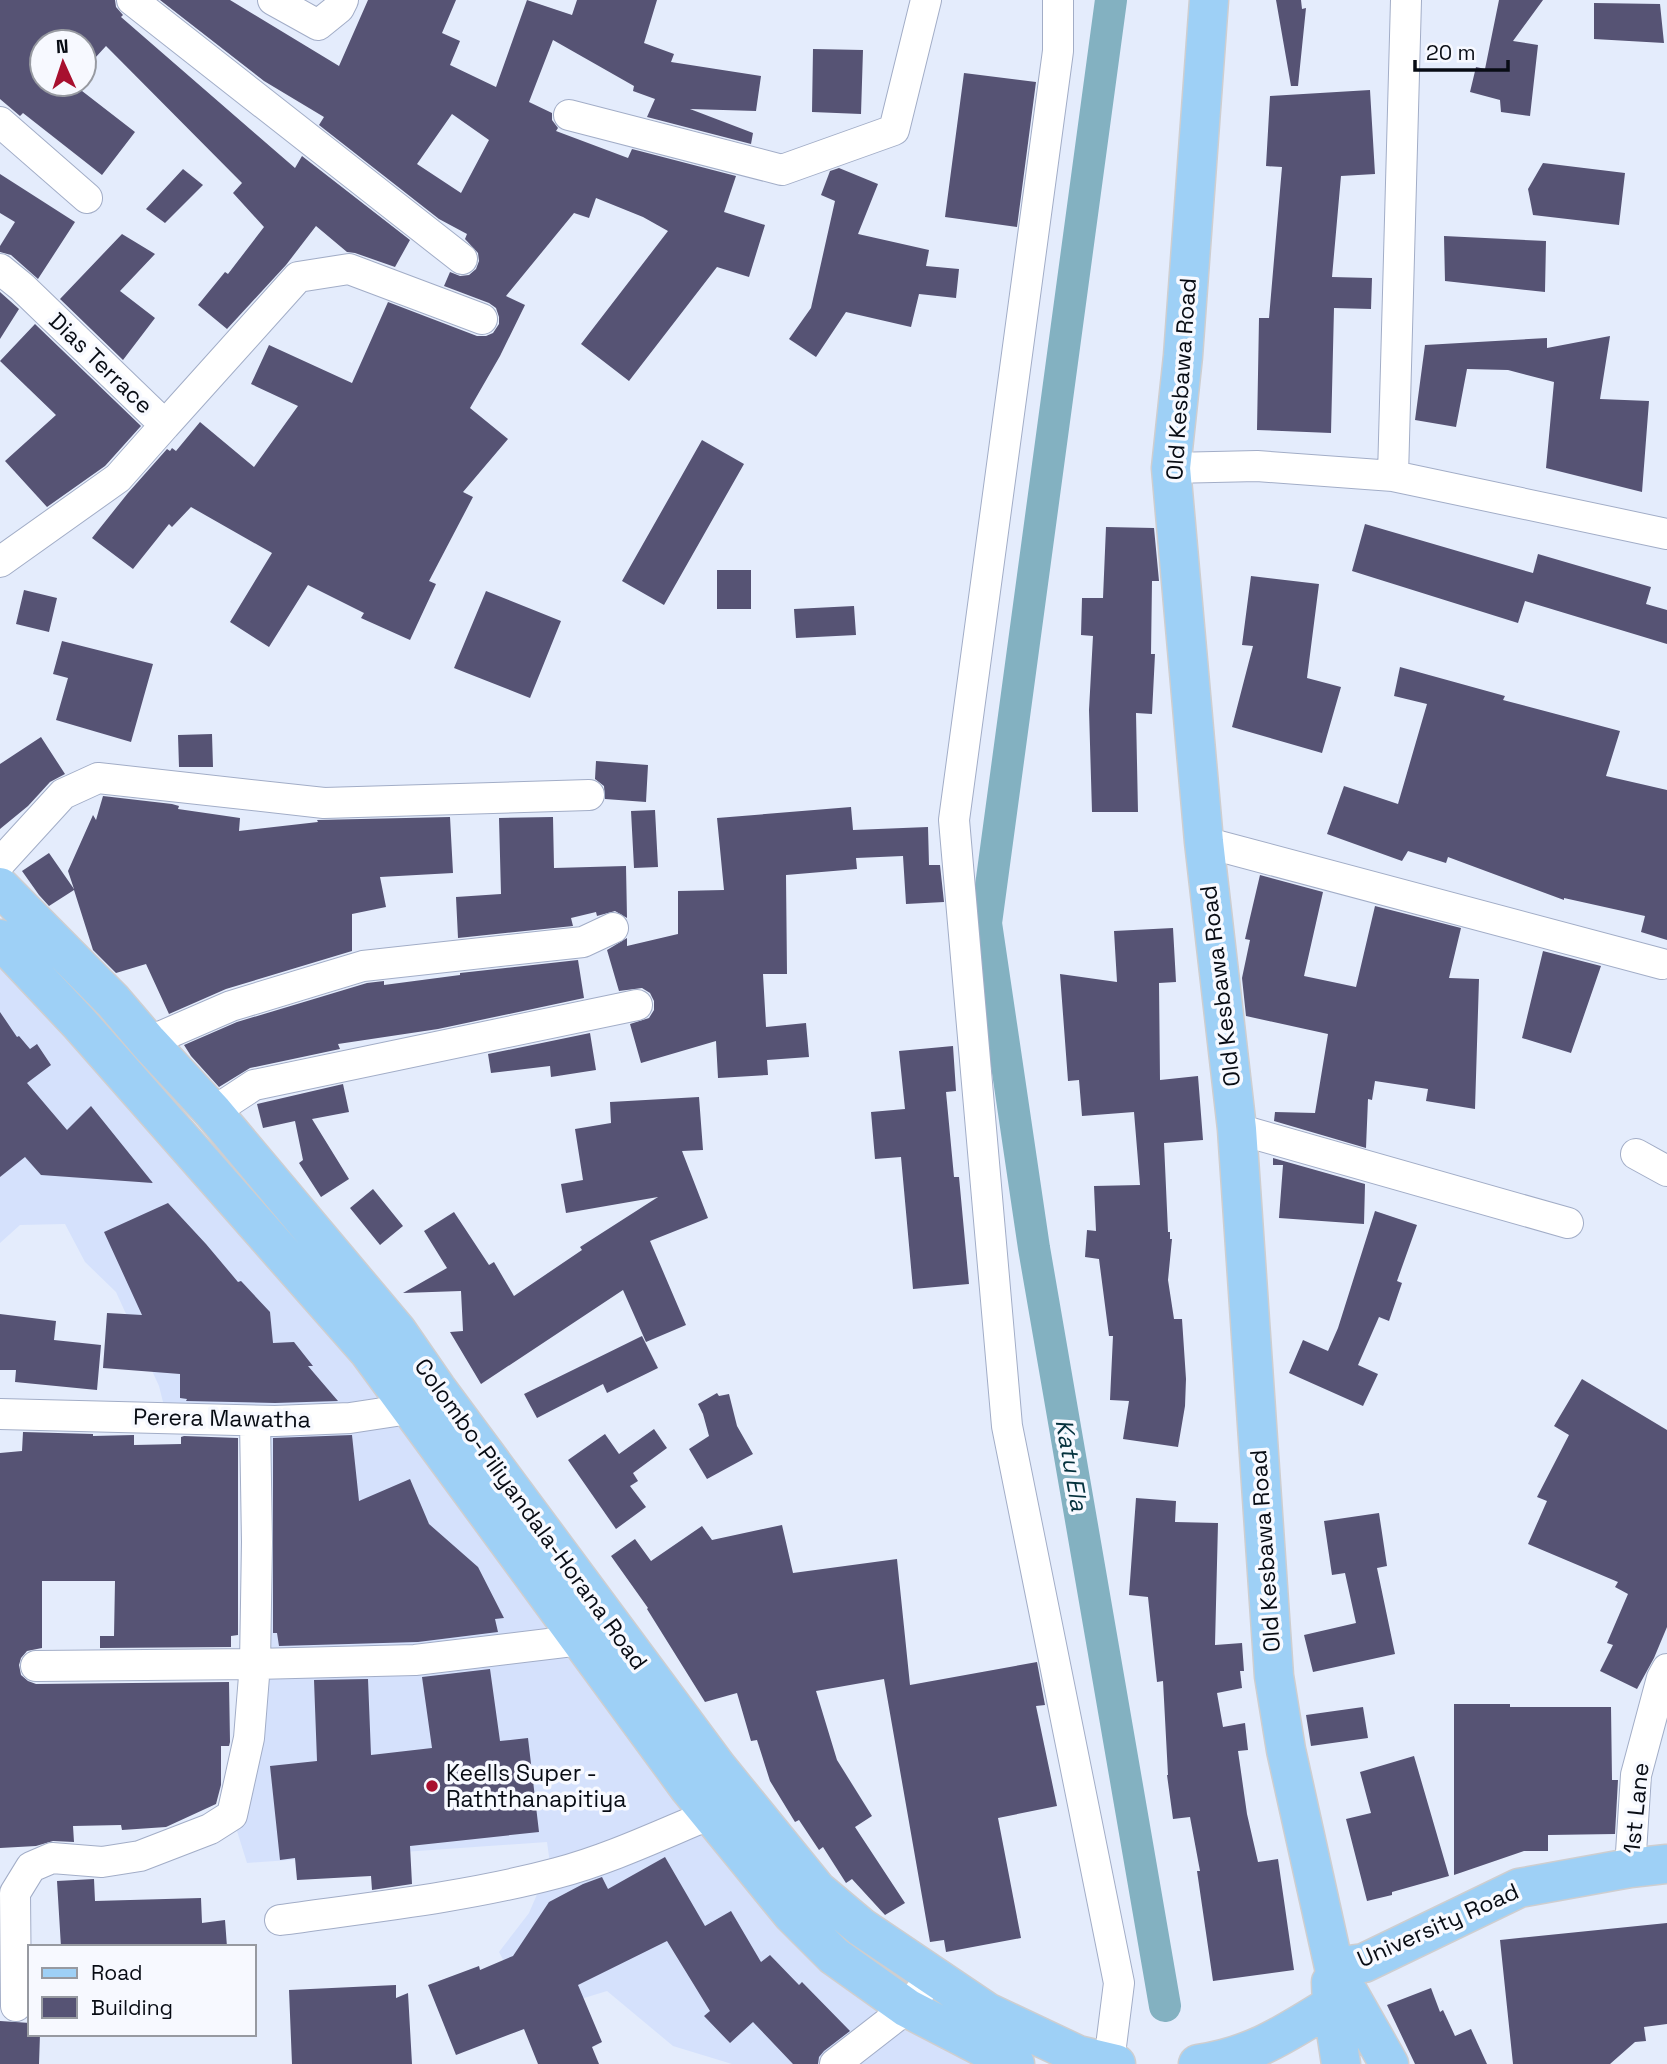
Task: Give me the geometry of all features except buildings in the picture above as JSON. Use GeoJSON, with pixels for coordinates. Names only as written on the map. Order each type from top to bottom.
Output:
{"type":"FeatureCollection","features":[{"type":"Feature","properties":{"kind":"main road","name":"Old Kesbawa Road"},"geometry":{"type":"LineString","coordinates":[[1209,0],[1183,356],[1171,468],[1204,842],[1237,1129],[1274,1676],[1286,1750],[1334,1966],[1389,2064]]}},
{"type":"Feature","properties":{"kind":"main road","name":"Colombo-Piliyandala-Horana Road"},"geometry":{"type":"LineString","coordinates":[[0,887],[113,1001],[213,1112],[397,1331],[423,1399],[582,1640],[711,1814],[792,1914],[834,1956],[907,2008],[1015,2064]]}},
{"type":"Feature","properties":{"kind":"main road","name":"Colombo-Piliyandala-Horana Road"},"geometry":{"type":"LineString","coordinates":[[0,939],[79,1023],[369,1352],[423,1399],[817,1890],[861,1927],[987,2012],[1078,2055],[1112,2063]]}},
{"type":"Feature","properties":{"kind":"main road","name":"University Road"},"geometry":{"type":"LineString","coordinates":[[1334,1966],[1364,1963],[1519,1888],[1667,1864]]}},
{"type":"Feature","properties":{"kind":"main road","name":"Old Kesbawa Road"},"geometry":{"type":"LineString","coordinates":[[1334,1966],[1332,2005],[1341,2064]]}},
{"type":"Feature","properties":{"kind":"main road"},"geometry":{"type":"LineString","coordinates":[[1198,2064],[1256,2050],[1332,2005]]}},
{"type":"Feature","properties":{"kind":"street"},"geometry":{"type":"LineString","coordinates":[[132,0],[462,259]]}},
{"type":"Feature","properties":{"kind":"street"},"geometry":{"type":"LineString","coordinates":[[273,0],[318,25],[338,8],[343,0]]}},
{"type":"Feature","properties":{"kind":"street"},"geometry":{"type":"LineString","coordinates":[[569,115],[782,170],[894,130],[926,0]]}},
{"type":"Feature","properties":{"kind":"street"},"geometry":{"type":"LineString","coordinates":[[1058,0],[1058,51],[954,820],[1007,1426],[1119,1983],[1112,2063]]}},
{"type":"Feature","properties":{"kind":"street"},"geometry":{"type":"LineString","coordinates":[[1393,476],[1405,0]]}},
{"type":"Feature","properties":{"kind":"street"},"geometry":{"type":"LineString","coordinates":[[0,122],[87,198]]}},
{"type":"Feature","properties":{"kind":"street","name":"Dias Terrace"},"geometry":{"type":"LineString","coordinates":[[0,269],[165,425],[118,478],[0,562]]}},
{"type":"Feature","properties":{"kind":"street"},"geometry":{"type":"LineString","coordinates":[[165,425],[298,277],[349,269],[482,319]]}},
{"type":"Feature","properties":{"kind":"street"},"geometry":{"type":"LineString","coordinates":[[1171,468],[1256,466],[1393,476],[1667,534]]}},
{"type":"Feature","properties":{"kind":"street"},"geometry":{"type":"LineString","coordinates":[[0,863],[63,794],[98,778],[324,803],[589,795]]}},
{"type":"Feature","properties":{"kind":"street"},"geometry":{"type":"LineString","coordinates":[[1204,842],[1662,964]]}},
{"type":"Feature","properties":{"kind":"street"},"geometry":{"type":"LineString","coordinates":[[148,1042],[231,1006],[363,966],[583,942],[613,928]]}},
{"type":"Feature","properties":{"kind":"street"},"geometry":{"type":"LineString","coordinates":[[213,1112],[254,1085],[637,1005]]}},
{"type":"Feature","properties":{"kind":"street"},"geometry":{"type":"LineString","coordinates":[[1237,1129],[1568,1223]]}},
{"type":"Feature","properties":{"kind":"street"},"geometry":{"type":"LineString","coordinates":[[1636,1154],[1667,1171]]}},
{"type":"Feature","properties":{"kind":"street","name":"Perera Mawatha"},"geometry":{"type":"LineString","coordinates":[[0,1414],[255,1421],[350,1418],[423,1399]]}},
{"type":"Feature","properties":{"kind":"street"},"geometry":{"type":"LineString","coordinates":[[16,2006],[15,1893],[31,1867],[52,1858],[102,1862],[140,1856],[209,1829],[232,1815],[249,1738],[255,1664],[255,1421]]}},
{"type":"Feature","properties":{"kind":"street"},"geometry":{"type":"LineString","coordinates":[[36,1666],[415,1660],[582,1640]]}},
{"type":"Feature","properties":{"kind":"street","name":"1st Lane"},"geometry":{"type":"LineString","coordinates":[[1630,1868],[1636,1775],[1662,1678],[1667,1669]]}},
{"type":"Feature","properties":{"kind":"street"},"geometry":{"type":"LineString","coordinates":[[280,1920],[469,1893],[558,1873],[628,1850],[711,1814]]}},
{"type":"Feature","properties":{"kind":"street"},"geometry":{"type":"LineString","coordinates":[[835,2064],[907,2008],[932,1976]]}},
{"type":"Feature","properties":{"kind":"shaded area"},"geometry":{"type":"Polygon","coordinates":[[[0,955],[355,1363],[574,1658],[650,1768],[762,1908],[827,1976],[900,2028],[981,2064],[732,2064],[673,2046],[607,1991],[532,2014],[499,1952],[529,1913],[550,1864],[547,1842],[247,1863],[232,1815],[255,1421],[167,1418],[159,1386],[116,1292],[85,1262],[65,1224],[20,1225],[0,1243],[0,955]]]}},
{"type":"Feature","properties":{"kind":"waterway","name":"Katu Ela"},"geometry":{"type":"LineString","coordinates":[[1111,0],[986,923],[1034,1248],[1165,2006]]}},
{"type":"Feature","properties":{"kind":"place","name":"Keells Super - Raththanapitiya"},"geometry":{"type":"Point","coordinates":[432,1786]}}]}
